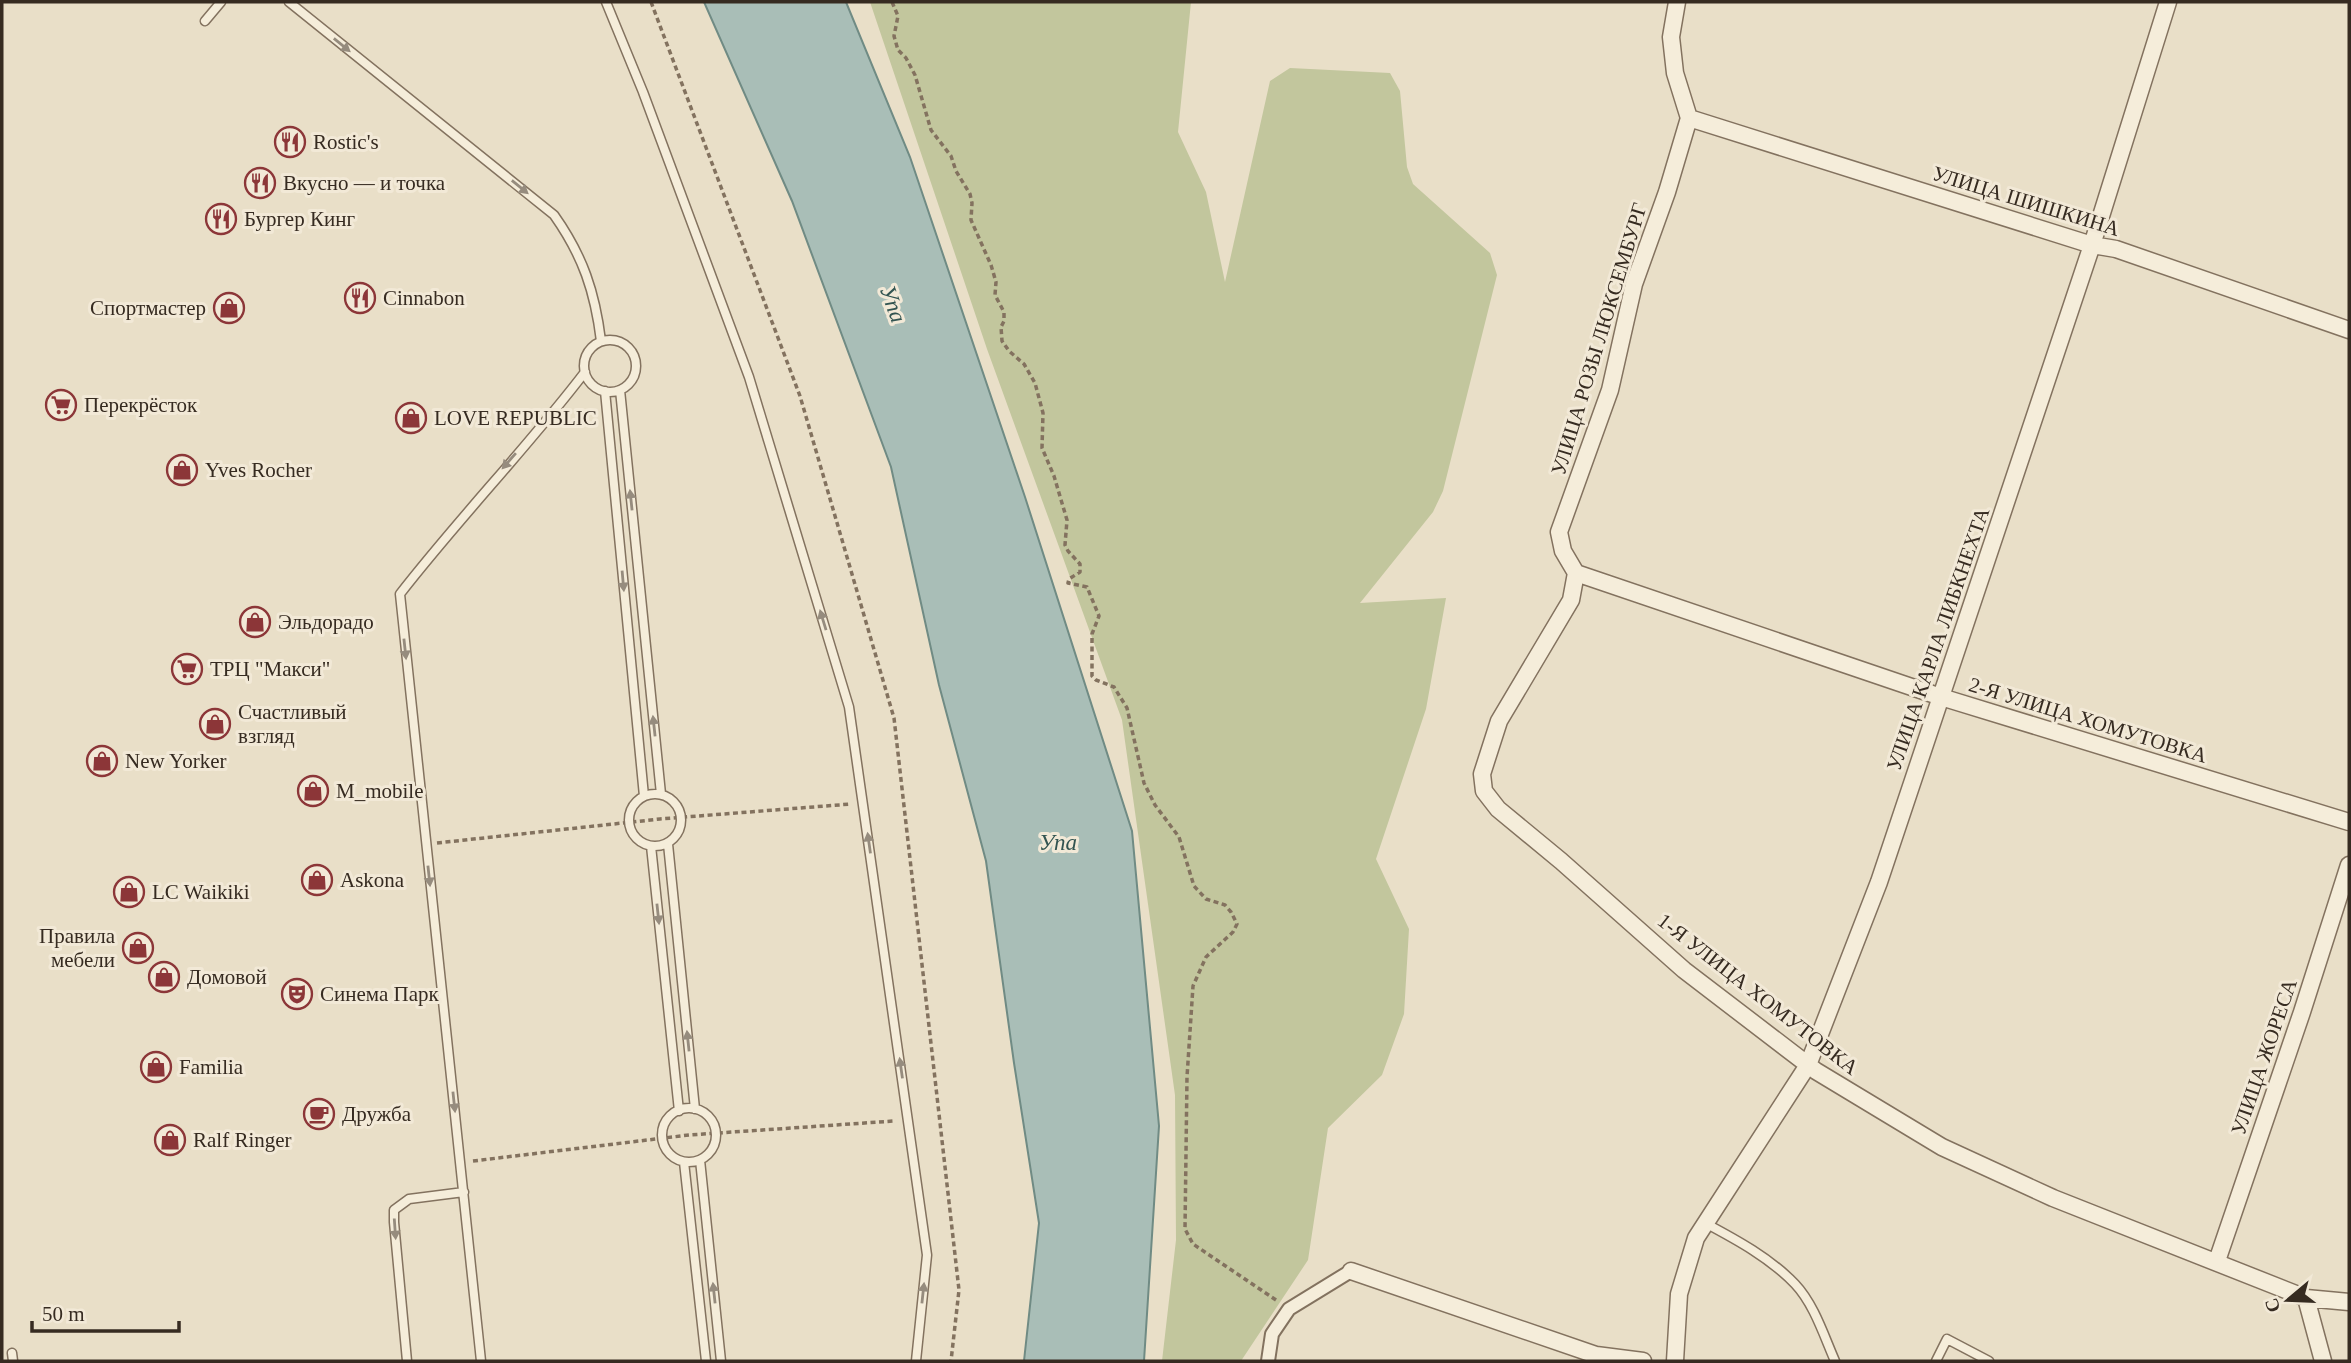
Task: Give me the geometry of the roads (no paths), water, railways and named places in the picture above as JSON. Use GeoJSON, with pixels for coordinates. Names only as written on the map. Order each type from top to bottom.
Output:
{"type":"FeatureCollection","features":[{"type":"Feature","properties":{"kind":"street"},"geometry":{"type":"LineString","coordinates":[[1677,2],[1671,37],[1673,61],[1689,118]]}},
{"type":"Feature","properties":{"kind":"street","name":"УЛИЦА КАРЛА ЛИБКНЕХТА"},"geometry":{"type":"LineString","coordinates":[[1675,1361],[1679,1294],[1696,1238],[1808,1065],[1879,882],[2092,245],[2168,2]]}},
{"type":"Feature","properties":{"kind":"street","name":"УЛИЦА ШИШКИНА"},"geometry":{"type":"LineString","coordinates":[[1689,118],[2092,245],[2116,249],[2349,330]]}},
{"type":"Feature","properties":{"kind":"street","name":"УЛИЦА РОЗЫ ЛЮКСЕМБУРГ"},"geometry":{"type":"LineString","coordinates":[[1576,573],[1563,551],[1559,532],[1609,390],[1634,284],[1667,192],[1689,118]]}},
{"type":"Feature","properties":{"kind":"street","name":"2-Я УЛИЦА ХОМУТОВКА"},"geometry":{"type":"LineString","coordinates":[[1576,573],[1941,697],[2349,822]]}},
{"type":"Feature","properties":{"kind":"street","name":"1-Я УЛИЦА ХОМУТОВКА"},"geometry":{"type":"LineString","coordinates":[[1576,573],[1571,600],[1499,721],[1482,774],[1484,791],[1498,809],[1685,970],[1808,1065],[1942,1147],[2053,1198],[2306,1298],[2349,1302]]}},
{"type":"Feature","properties":{"kind":"street","name":"УЛИЦА ЖОРЕСА"},"geometry":{"type":"LineString","coordinates":[[2217,1261],[2298,1025],[2349,865]]}},
{"type":"Feature","properties":{"kind":"street"},"geometry":{"type":"LineString","coordinates":[[1268,1361],[1272,1334],[1289,1309],[1351,1271],[1597,1355],[1643,1361]]}},
{"type":"Feature","properties":{"kind":"street"},"geometry":{"type":"LineString","coordinates":[[2306,1298],[2323,1361]]}},
{"type":"Feature","properties":{"kind":"lane"},"geometry":{"type":"LineString","coordinates":[[205,21],[221,2]]}},
{"type":"Feature","properties":{"kind":"lane"},"geometry":{"type":"LineString","coordinates":[[289,2],[554,215],[579,256],[591,283],[601,341]]}},
{"type":"Feature","properties":{"kind":"lane"},"geometry":{"type":"LineString","coordinates":[[606,2],[643,92],[754,391],[849,706],[927,1255],[916,1361]]}},
{"type":"Feature","properties":{"kind":"lane"},"geometry":{"type":"LineString","coordinates":[[601,341],[617,341],[630,349],[634,356],[635,372],[632,379],[620,390],[605,391],[592,384],[585,372],[584,364],[589,350],[601,341]]}},
{"type":"Feature","properties":{"kind":"lane"},"geometry":{"type":"LineString","coordinates":[[481,1361],[400,593],[585,372]]}},
{"type":"Feature","properties":{"kind":"lane"},"geometry":{"type":"LineString","coordinates":[[620,390],[661,794]]}},
{"type":"Feature","properties":{"kind":"lane"},"geometry":{"type":"LineString","coordinates":[[605,391],[643,796]]}},
{"type":"Feature","properties":{"kind":"lane"},"geometry":{"type":"LineString","coordinates":[[661,794],[675,802],[681,817],[679,832],[667,844],[651,846],[636,839],[629,822],[632,808],[643,796],[661,794]]}},
{"type":"Feature","properties":{"kind":"lane"},"geometry":{"type":"LineString","coordinates":[[667,844],[695,1109]]}},
{"type":"Feature","properties":{"kind":"lane"},"geometry":{"type":"LineString","coordinates":[[651,846],[679,1111]]}},
{"type":"Feature","properties":{"kind":"lane"},"geometry":{"type":"LineString","coordinates":[[695,1109],[709,1118],[716,1133],[712,1149],[699,1160],[684,1162],[672,1156],[663,1138],[665,1125],[679,1111],[695,1109]]}},
{"type":"Feature","properties":{"kind":"lane"},"geometry":{"type":"LineString","coordinates":[[699,1160],[721,1361]]}},
{"type":"Feature","properties":{"kind":"lane"},"geometry":{"type":"LineString","coordinates":[[684,1162],[706,1361]]}},
{"type":"Feature","properties":{"kind":"lane"},"geometry":{"type":"LineString","coordinates":[[407,1361],[394,1210],[409,1199],[464,1192]]}},
{"type":"Feature","properties":{"kind":"lane"},"geometry":{"type":"LineString","coordinates":[[1705,1223],[1749,1247],[1796,1284],[1811,1307],[1835,1361]]}},
{"type":"Feature","properties":{"kind":"lane"},"geometry":{"type":"LineString","coordinates":[[1936,1361],[1947,1339],[1989,1361]]}},
{"type":"Feature","properties":{"kind":"water","name":"Упа"},"geometry":{"type":"Polygon","coordinates":[[[704,2],[846,2],[910,157],[1025,497],[1132,831],[1159,1126],[1144,1361],[1024,1361],[1039,1223],[986,861],[939,685],[891,467],[792,201],[704,2]]]}},
{"type":"Feature","properties":{"kind":"place","name":"Rostic's"},"geometry":{"type":"Point","coordinates":[290,142]}},
{"type":"Feature","properties":{"kind":"place","name":"Вкусно — и точка"},"geometry":{"type":"Point","coordinates":[260,183]}},
{"type":"Feature","properties":{"kind":"place","name":"Бургер Кинг"},"geometry":{"type":"Point","coordinates":[221,219]}},
{"type":"Feature","properties":{"kind":"place","name":"Cinnabon"},"geometry":{"type":"Point","coordinates":[360,298]}},
{"type":"Feature","properties":{"kind":"place","name":"Спортмастер"},"geometry":{"type":"Point","coordinates":[229,308]}},
{"type":"Feature","properties":{"kind":"place","name":"Перекрёсток"},"geometry":{"type":"Point","coordinates":[61,405]}},
{"type":"Feature","properties":{"kind":"place","name":"LOVE REPUBLIC"},"geometry":{"type":"Point","coordinates":[411,418]}},
{"type":"Feature","properties":{"kind":"place","name":"Yves Rocher"},"geometry":{"type":"Point","coordinates":[182,470]}},
{"type":"Feature","properties":{"kind":"place","name":"Эльдорадо"},"geometry":{"type":"Point","coordinates":[255,622]}},
{"type":"Feature","properties":{"kind":"place","name":"ТРЦ \"Макси\""},"geometry":{"type":"Point","coordinates":[187,669]}},
{"type":"Feature","properties":{"kind":"place","name":"Счастливый взгляд"},"geometry":{"type":"Point","coordinates":[215,724]}},
{"type":"Feature","properties":{"kind":"place","name":"New Yorker"},"geometry":{"type":"Point","coordinates":[102,761]}},
{"type":"Feature","properties":{"kind":"place","name":"M_mobile"},"geometry":{"type":"Point","coordinates":[313,791]}},
{"type":"Feature","properties":{"kind":"place","name":"Askona"},"geometry":{"type":"Point","coordinates":[317,880]}},
{"type":"Feature","properties":{"kind":"place","name":"LC Waikiki"},"geometry":{"type":"Point","coordinates":[129,892]}},
{"type":"Feature","properties":{"kind":"place","name":"Правила мебели"},"geometry":{"type":"Point","coordinates":[138,948]}},
{"type":"Feature","properties":{"kind":"place","name":"Домовой"},"geometry":{"type":"Point","coordinates":[164,977]}},
{"type":"Feature","properties":{"kind":"place","name":"Синема Парк"},"geometry":{"type":"Point","coordinates":[297,994]}},
{"type":"Feature","properties":{"kind":"place","name":"Familia"},"geometry":{"type":"Point","coordinates":[156,1067]}},
{"type":"Feature","properties":{"kind":"place","name":"Дружба"},"geometry":{"type":"Point","coordinates":[319,1114]}},
{"type":"Feature","properties":{"kind":"place","name":"Ralf Ringer"},"geometry":{"type":"Point","coordinates":[170,1140]}}]}
